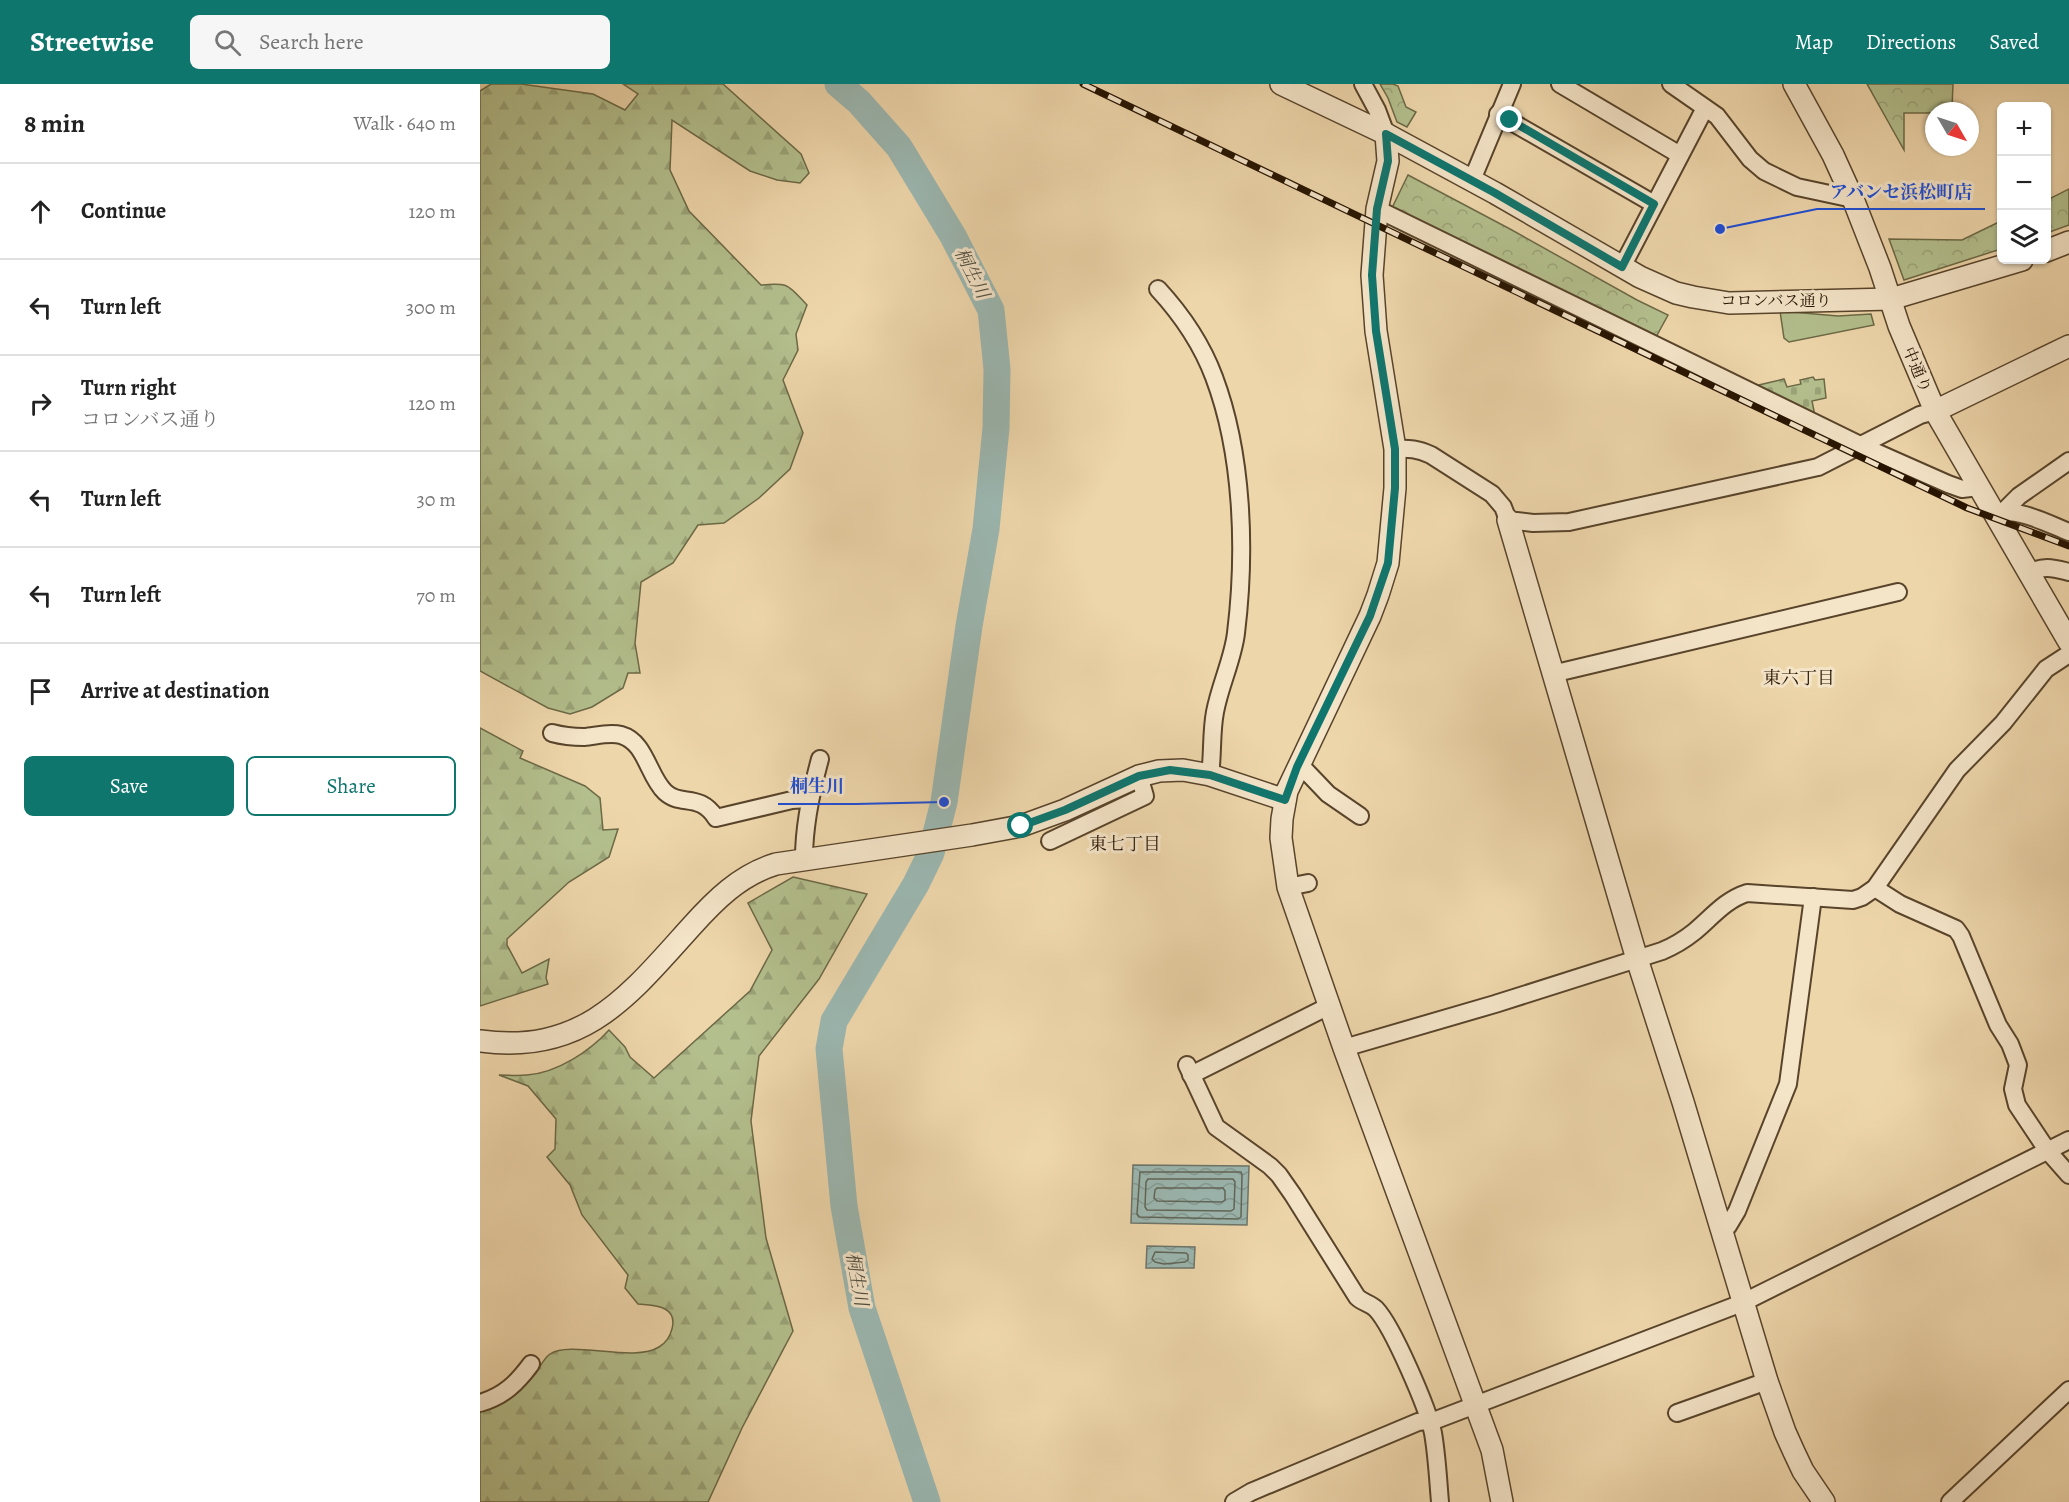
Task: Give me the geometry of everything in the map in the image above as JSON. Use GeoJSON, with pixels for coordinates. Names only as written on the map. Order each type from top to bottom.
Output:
{"type":"FeatureCollection","features":[{"type":"Feature","properties":{"kind":"street","name":"コロンバス通り"},"geometry":{"type":"LineString","coordinates":[[1281,84],[1386,134],[1472,180],[1622,267],[1668,290],[1710,301],[1729,303],[1891,299],[2009,264]]}},
{"type":"Feature","properties":{"kind":"street"},"geometry":{"type":"LineString","coordinates":[[1363,84],[1377,110],[1386,134],[1388,161],[1377,209],[1372,275],[1376,331],[1395,449],[1395,488],[1388,563],[1378,595],[1348,663],[1297,767],[1285,800],[1281,838],[1298,885],[1329,1006],[1475,1403],[1494,1458],[1502,1502]]}},
{"type":"Feature","properties":{"kind":"street"},"geometry":{"type":"LineString","coordinates":[[1472,180],[1512,84]]}},
{"type":"Feature","properties":{"kind":"street"},"geometry":{"type":"LineString","coordinates":[[1560,84],[1680,155]]}},
{"type":"Feature","properties":{"kind":"street"},"geometry":{"type":"LineString","coordinates":[[1671,84],[1717,117],[1750,159],[1764,171],[1797,187],[1853,199]]}},
{"type":"Feature","properties":{"kind":"street","name":"中通り"},"geometry":{"type":"LineString","coordinates":[[1794,84],[1833,156],[1853,199],[1899,326],[1935,411],[1979,487],[1998,513],[2028,573],[2069,642]]}},
{"type":"Feature","properties":{"kind":"street"},"geometry":{"type":"LineString","coordinates":[[1622,267],[1705,108]]}},
{"type":"Feature","properties":{"kind":"street"},"geometry":{"type":"LineString","coordinates":[[1498,114],[1654,204]]}},
{"type":"Feature","properties":{"kind":"street"},"geometry":{"type":"LineString","coordinates":[[1377,209],[1862,446],[1962,489],[1979,487]]}},
{"type":"Feature","properties":{"kind":"street"},"geometry":{"type":"LineString","coordinates":[[2051,249],[2069,242]]}},
{"type":"Feature","properties":{"kind":"street"},"geometry":{"type":"LineString","coordinates":[[1158,289],[1191,334],[1214,376],[1228,424],[1237,485],[1240,556],[1239,607],[1236,636],[1215,711],[1210,775]]}},
{"type":"Feature","properties":{"kind":"street"},"geometry":{"type":"LineString","coordinates":[[1508,520],[1533,523],[1569,522],[1818,467],[2069,346]]}},
{"type":"Feature","properties":{"kind":"street"},"geometry":{"type":"LineString","coordinates":[[1395,449],[1411,448],[1431,455],[1492,494],[1503,507],[1637,959],[1683,1102],[1767,1381],[1794,1452],[1803,1471],[1824,1502]]}},
{"type":"Feature","properties":{"kind":"street"},"geometry":{"type":"LineString","coordinates":[[1998,513],[2069,461]]}},
{"type":"Feature","properties":{"kind":"street"},"geometry":{"type":"LineString","coordinates":[[1998,513],[2019,514],[2069,532]]}},
{"type":"Feature","properties":{"kind":"street"},"geometry":{"type":"LineString","coordinates":[[2028,573],[2037,568],[2049,567],[2069,572]]}},
{"type":"Feature","properties":{"kind":"street"},"geometry":{"type":"LineString","coordinates":[[1552,674],[1898,592]]}},
{"type":"Feature","properties":{"kind":"street"},"geometry":{"type":"LineString","coordinates":[[1344,1048],[1496,1005],[1662,951],[1685,939],[1720,907],[1747,893],[1853,900],[1862,897],[1875,888],[1957,770],[1996,730],[2046,669],[2069,654]]}},
{"type":"Feature","properties":{"kind":"street"},"geometry":{"type":"LineString","coordinates":[[552,733],[576,737],[612,734],[629,739],[640,750],[665,792],[676,798],[699,802],[716,818],[792,800],[809,799]]}},
{"type":"Feature","properties":{"kind":"street"},"geometry":{"type":"LineString","coordinates":[[808,858],[809,799],[820,759]]}},
{"type":"Feature","properties":{"kind":"street"},"geometry":{"type":"LineString","coordinates":[[1297,767],[1306,771],[1328,794],[1360,816]]}},
{"type":"Feature","properties":{"kind":"street"},"geometry":{"type":"LineString","coordinates":[[480,1041],[504,1043],[540,1041],[586,1025],[636,988],[726,890],[762,868],[808,858],[1021,826],[1065,810],[1139,776],[1170,770],[1210,775],[1285,800]]}},
{"type":"Feature","properties":{"kind":"street"},"geometry":{"type":"LineString","coordinates":[[1050,841],[1145,796],[1139,776]]}},
{"type":"Feature","properties":{"kind":"street"},"geometry":{"type":"LineString","coordinates":[[1875,888],[1900,904],[1956,929],[1961,936],[1998,1025],[2010,1044],[2018,1065],[2013,1089],[2017,1105],[2047,1150],[2069,1175]]}},
{"type":"Feature","properties":{"kind":"street"},"geometry":{"type":"LineString","coordinates":[[1721,1231],[1728,1226],[1737,1211],[1788,1084],[1813,897]]}},
{"type":"Feature","properties":{"kind":"street"},"geometry":{"type":"LineString","coordinates":[[1329,1006],[1189,1070],[1216,1127],[1279,1175],[1357,1297],[1375,1308],[1383,1319],[1396,1342],[1430,1421],[1440,1502]]}},
{"type":"Feature","properties":{"kind":"street"},"geometry":{"type":"LineString","coordinates":[[1234,1502],[1251,1492],[1418,1422],[1430,1421],[1742,1303],[2069,1140]]}},
{"type":"Feature","properties":{"kind":"street"},"geometry":{"type":"LineString","coordinates":[[480,1403],[498,1397],[511,1388],[531,1364]]}},
{"type":"Feature","properties":{"kind":"street"},"geometry":{"type":"LineString","coordinates":[[1677,1413],[1767,1381]]}},
{"type":"Feature","properties":{"kind":"street"},"geometry":{"type":"LineString","coordinates":[[1950,1502],[2069,1390]]}},
{"type":"Feature","properties":{"kind":"green space"},"geometry":{"type":"Polygon","coordinates":[[[491,84],[521,84],[593,94],[625,110],[638,94],[623,84],[723,84],[801,154],[809,173],[800,183],[777,180],[750,171],[672,120],[670,170],[689,211],[761,285],[787,286],[807,305],[796,334],[798,350],[783,380],[803,433],[790,469],[759,498],[724,523],[698,525],[673,563],[641,582],[635,643],[640,673],[628,673],[623,688],[592,707],[570,714],[548,708],[480,671],[480,91],[491,84]]]}},
{"type":"Feature","properties":{"kind":"green space"},"geometry":{"type":"Polygon","coordinates":[[[1380,84],[1398,86],[1406,107],[1416,112],[1407,127],[1397,122],[1380,84]]]}},
{"type":"Feature","properties":{"kind":"green space"},"geometry":{"type":"Polygon","coordinates":[[[1867,84],[1953,84],[1952,102],[1925,102],[1925,113],[1904,113],[1904,150],[1867,84]]]}},
{"type":"Feature","properties":{"kind":"green space"},"geometry":{"type":"Polygon","coordinates":[[[1408,175],[1668,315],[1656,337],[1392,208],[1408,175]]]}},
{"type":"Feature","properties":{"kind":"green space"},"geometry":{"type":"Polygon","coordinates":[[[2069,189],[2069,225],[2051,232],[2051,210],[2051,198],[2069,189]]]}},
{"type":"Feature","properties":{"kind":"green space"},"geometry":{"type":"Polygon","coordinates":[[[1997,223],[1997,250],[1904,280],[1889,239],[1962,240],[1997,223]]]}},
{"type":"Feature","properties":{"kind":"green space"},"geometry":{"type":"Polygon","coordinates":[[[1780,311],[1838,316],[1871,314],[1874,325],[1789,342],[1784,338],[1780,311]]]}},
{"type":"Feature","properties":{"kind":"green space"},"geometry":{"type":"Polygon","coordinates":[[[1813,377],[1815,380],[1824,379],[1826,398],[1812,401],[1815,416],[1758,388],[1759,385],[1784,379],[1787,387],[1801,384],[1800,380],[1813,377]]]}},
{"type":"Feature","properties":{"kind":"green space"},"geometry":{"type":"Polygon","coordinates":[[[480,728],[523,751],[520,758],[585,786],[600,798],[603,830],[618,829],[609,857],[569,882],[507,939],[507,945],[522,973],[549,959],[546,978],[548,984],[480,1006],[480,728]]]}},
{"type":"Feature","properties":{"kind":"green space"},"geometry":{"type":"Polygon","coordinates":[[[793,877],[867,894],[819,979],[759,1056],[751,1121],[766,1238],[793,1331],[742,1428],[708,1502],[480,1502],[480,1411],[518,1391],[530,1380],[550,1354],[572,1349],[619,1353],[648,1351],[663,1344],[670,1334],[673,1323],[670,1313],[665,1309],[638,1304],[625,1288],[628,1275],[582,1215],[570,1185],[547,1157],[555,1149],[556,1119],[528,1086],[499,1075],[527,1075],[550,1070],[583,1053],[609,1030],[625,1047],[630,1057],[654,1078],[750,991],[772,950],[748,903],[793,877]]]}},
{"type":"Feature","properties":{"kind":"water"},"geometry":{"type":"Polygon","coordinates":[[[1133,1165],[1249,1166],[1247,1225],[1131,1223],[1133,1165]]]}},
{"type":"Feature","properties":{"kind":"water"},"geometry":{"type":"Polygon","coordinates":[[[1147,1246],[1195,1247],[1194,1268],[1146,1268],[1147,1246]]]}},
{"type":"Feature","properties":{"kind":"waterway","name":"桐生川"},"geometry":{"type":"LineString","coordinates":[[838,84],[859,102],[899,147],[953,236],[991,310],[997,369],[996,428],[986,529],[969,626],[944,802],[931,853],[916,884],[834,1021],[829,1049],[844,1206],[862,1308],[927,1502]]}},
{"type":"Feature","properties":{"kind":"railway"},"geometry":{"type":"LineString","coordinates":[[1083,84],[1967,508],[2069,546]]}},
{"type":"Feature","properties":{"kind":"place","name":"アバンセ浜松町店"},"geometry":{"type":"Point","coordinates":[1720,229]}},
{"type":"Feature","properties":{"kind":"place","name":"桐生川"},"geometry":{"type":"Point","coordinates":[944,802]}},
{"type":"Feature","properties":{"kind":"district","name":"東六丁目"},"geometry":{"type":"Point","coordinates":[1799,678]}},
{"type":"Feature","properties":{"kind":"district","name":"東七丁目"},"geometry":{"type":"Point","coordinates":[1125,844]}},
{"type":"Feature","properties":{"kind":"route"},"geometry":{"type":"LineString","coordinates":[[1021,826],[1065,810],[1139,776],[1170,770],[1210,775],[1285,800],[1297,767],[1370,616],[1388,563],[1395,488],[1395,449],[1376,331],[1372,275],[1377,209],[1388,161],[1386,134],[1495,193],[1622,267],[1654,204],[1510,120]]}}]}
